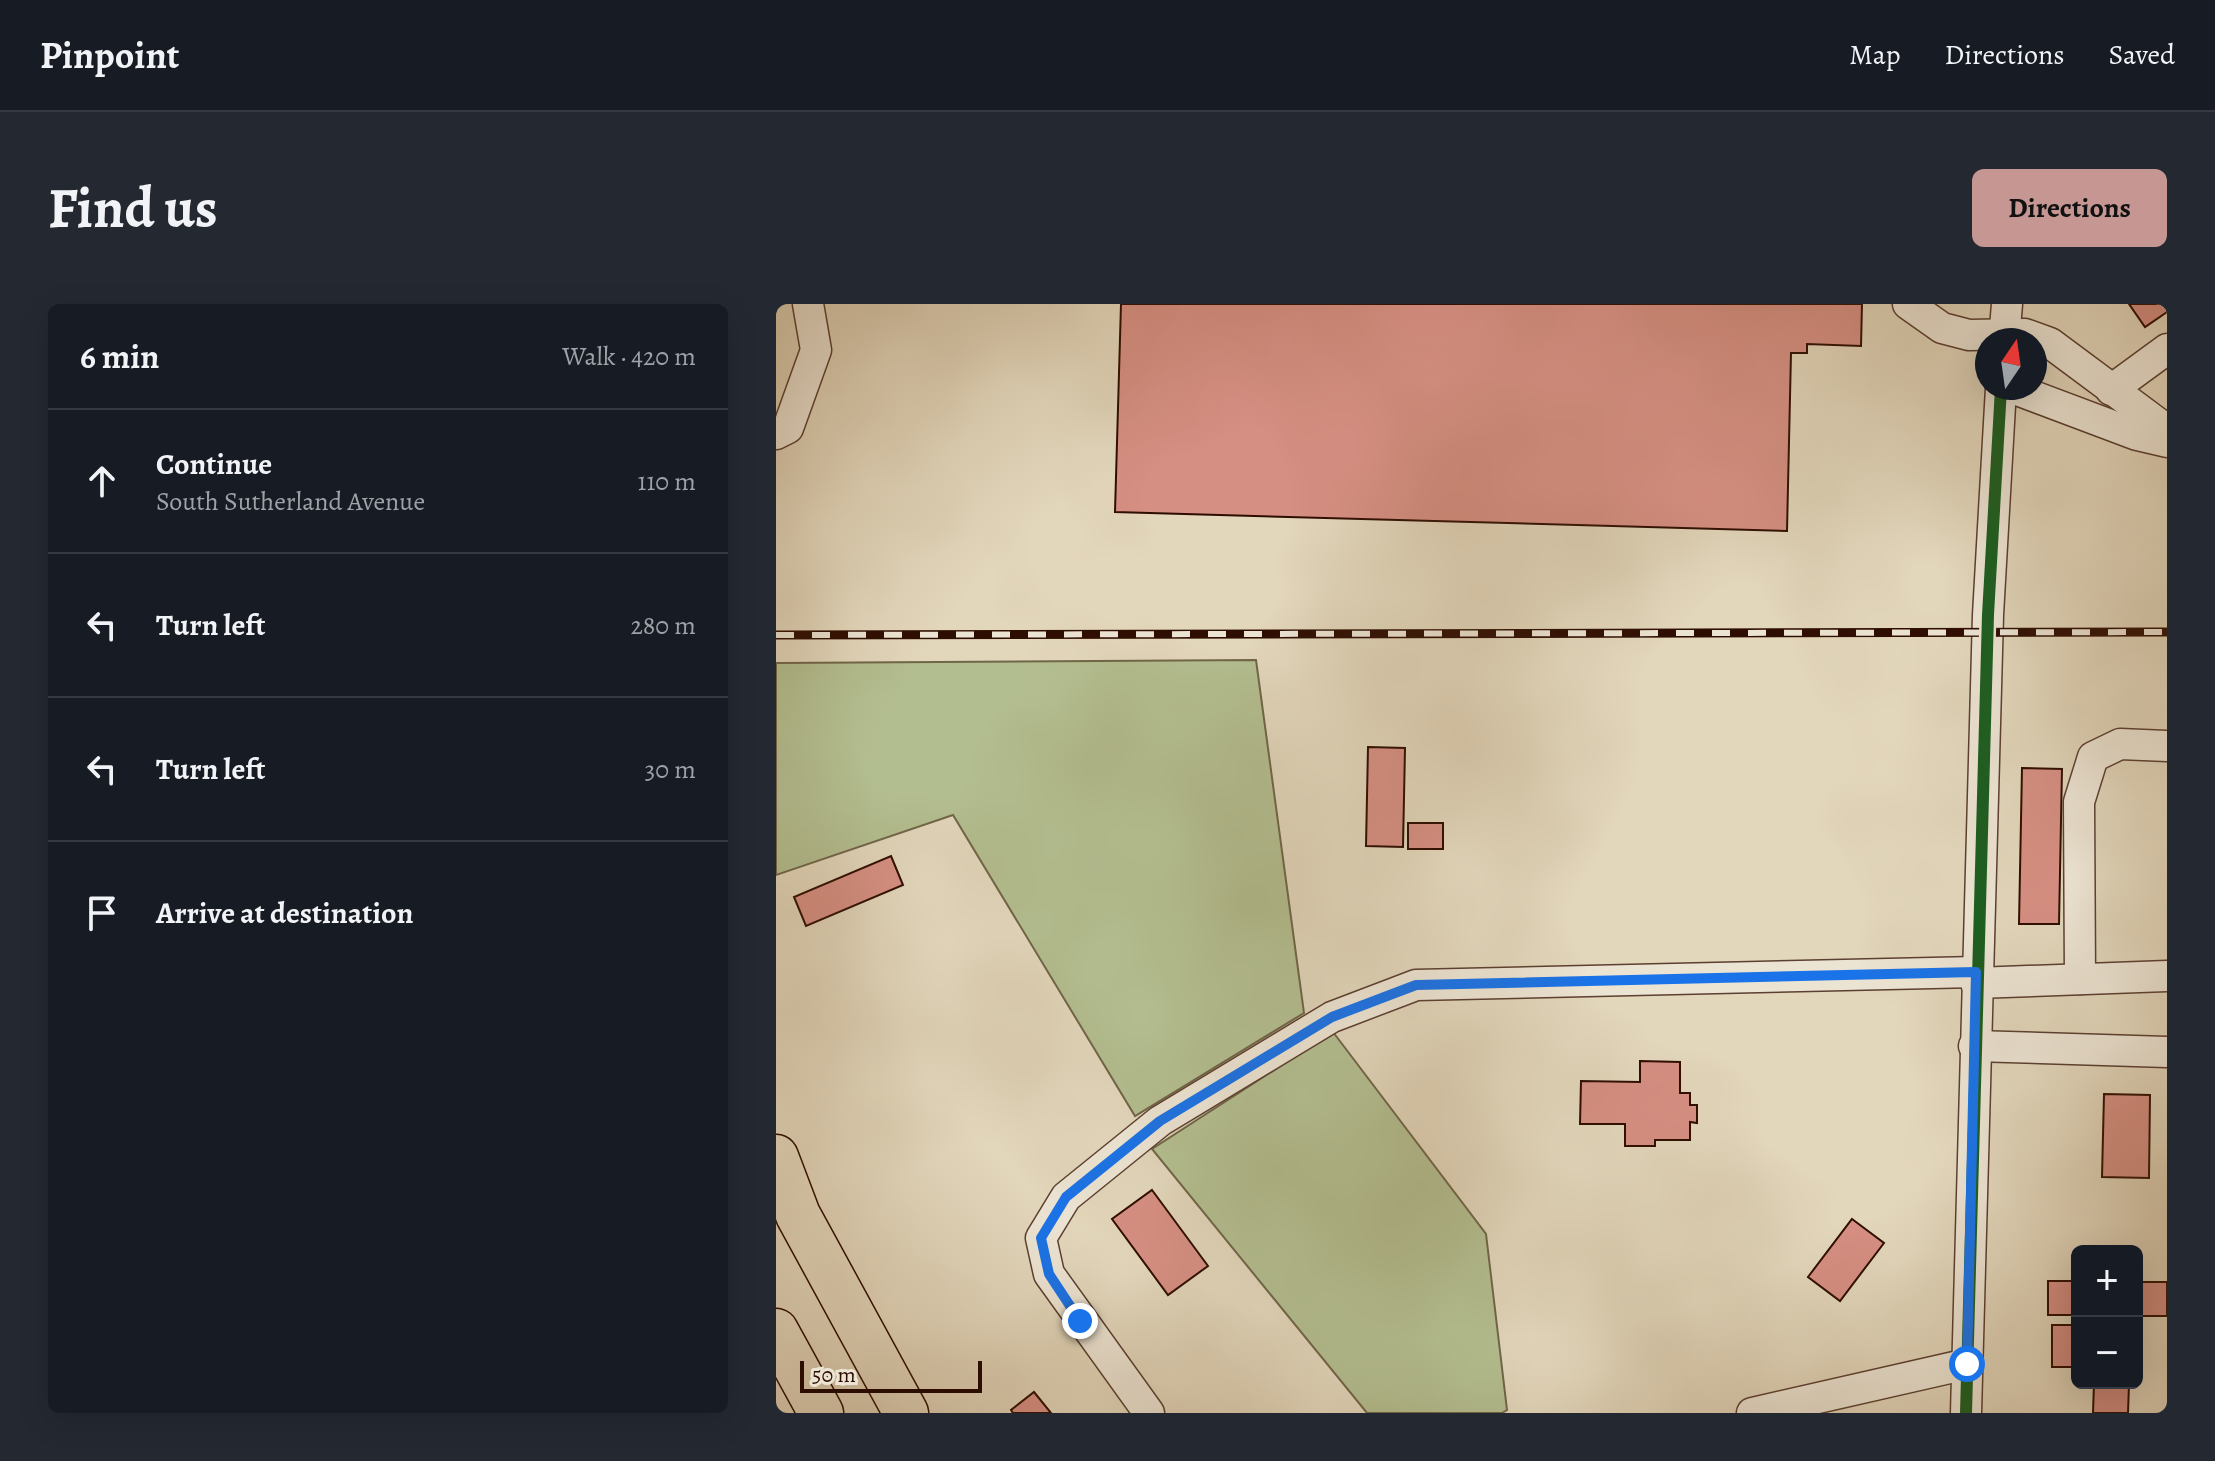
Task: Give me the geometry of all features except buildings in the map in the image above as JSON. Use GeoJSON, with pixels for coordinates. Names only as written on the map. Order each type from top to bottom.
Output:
{"type":"FeatureCollection","features":[{"type":"Feature","properties":{"kind":"highway"},"geometry":{"type":"LineString","coordinates":[[776,1157],[798,1215],[906,1413]]}},
{"type":"Feature","properties":{"kind":"highway"},"geometry":{"type":"LineString","coordinates":[[776,1331],[821,1413]]}},
{"type":"Feature","properties":{"kind":"street"},"geometry":{"type":"LineString","coordinates":[[780,426],[806,386],[816,350],[808,304]]}},
{"type":"Feature","properties":{"kind":"street"},"geometry":{"type":"LineString","coordinates":[[1908,304],[1942,328],[1975,335]]}},
{"type":"Feature","properties":{"kind":"street"},"geometry":{"type":"LineString","coordinates":[[2005,328],[2007,304]]}},
{"type":"Feature","properties":{"kind":"street"},"geometry":{"type":"LineString","coordinates":[[2047,342],[2167,430]]}},
{"type":"Feature","properties":{"kind":"street"},"geometry":{"type":"LineString","coordinates":[[2111,390],[2167,349]]}},
{"type":"Feature","properties":{"kind":"street"},"geometry":{"type":"LineString","coordinates":[[1966,1413],[1976,977],[2000,400]]}},
{"type":"Feature","properties":{"kind":"street"},"geometry":{"type":"LineString","coordinates":[[2044,400],[2137,435],[2167,442]]}},
{"type":"Feature","properties":{"kind":"street"},"geometry":{"type":"LineString","coordinates":[[2080,979],[2079,802],[2093,757],[2120,744],[2167,746]]}},
{"type":"Feature","properties":{"kind":"street"},"geometry":{"type":"LineString","coordinates":[[1149,1413],[1049,1274],[1041,1238],[1066,1197],[1160,1121],[1332,1017],[1416,985],[2167,976]]}},
{"type":"Feature","properties":{"kind":"street"},"geometry":{"type":"LineString","coordinates":[[1974,1046],[2167,1052]]}},
{"type":"Feature","properties":{"kind":"street"},"geometry":{"type":"LineString","coordinates":[[1752,1413],[1967,1364]]}},
{"type":"Feature","properties":{"kind":"green space"},"geometry":{"type":"Polygon","coordinates":[[[1256,660],[1304,1013],[1135,1116],[953,815],[776,875],[776,663],[1256,660]]]}},
{"type":"Feature","properties":{"kind":"green space"},"geometry":{"type":"Polygon","coordinates":[[[1333,1032],[1486,1234],[1507,1410],[1502,1413],[1367,1413],[1152,1149],[1333,1032]]]}},
{"type":"Feature","properties":{"kind":"railway"},"geometry":{"type":"LineString","coordinates":[[776,635],[2167,632]]}},
{"type":"Feature","properties":{"kind":"cycle path"},"geometry":{"type":"LineString","coordinates":[[1966,1413],[1988,615],[2000,400]]}},
{"type":"Feature","properties":{"kind":"route"},"geometry":{"type":"LineString","coordinates":[[1080,1321],[1049,1274],[1041,1238],[1066,1197],[1160,1121],[1332,1017],[1416,985],[1976,972],[1967,1364]]}}]}
